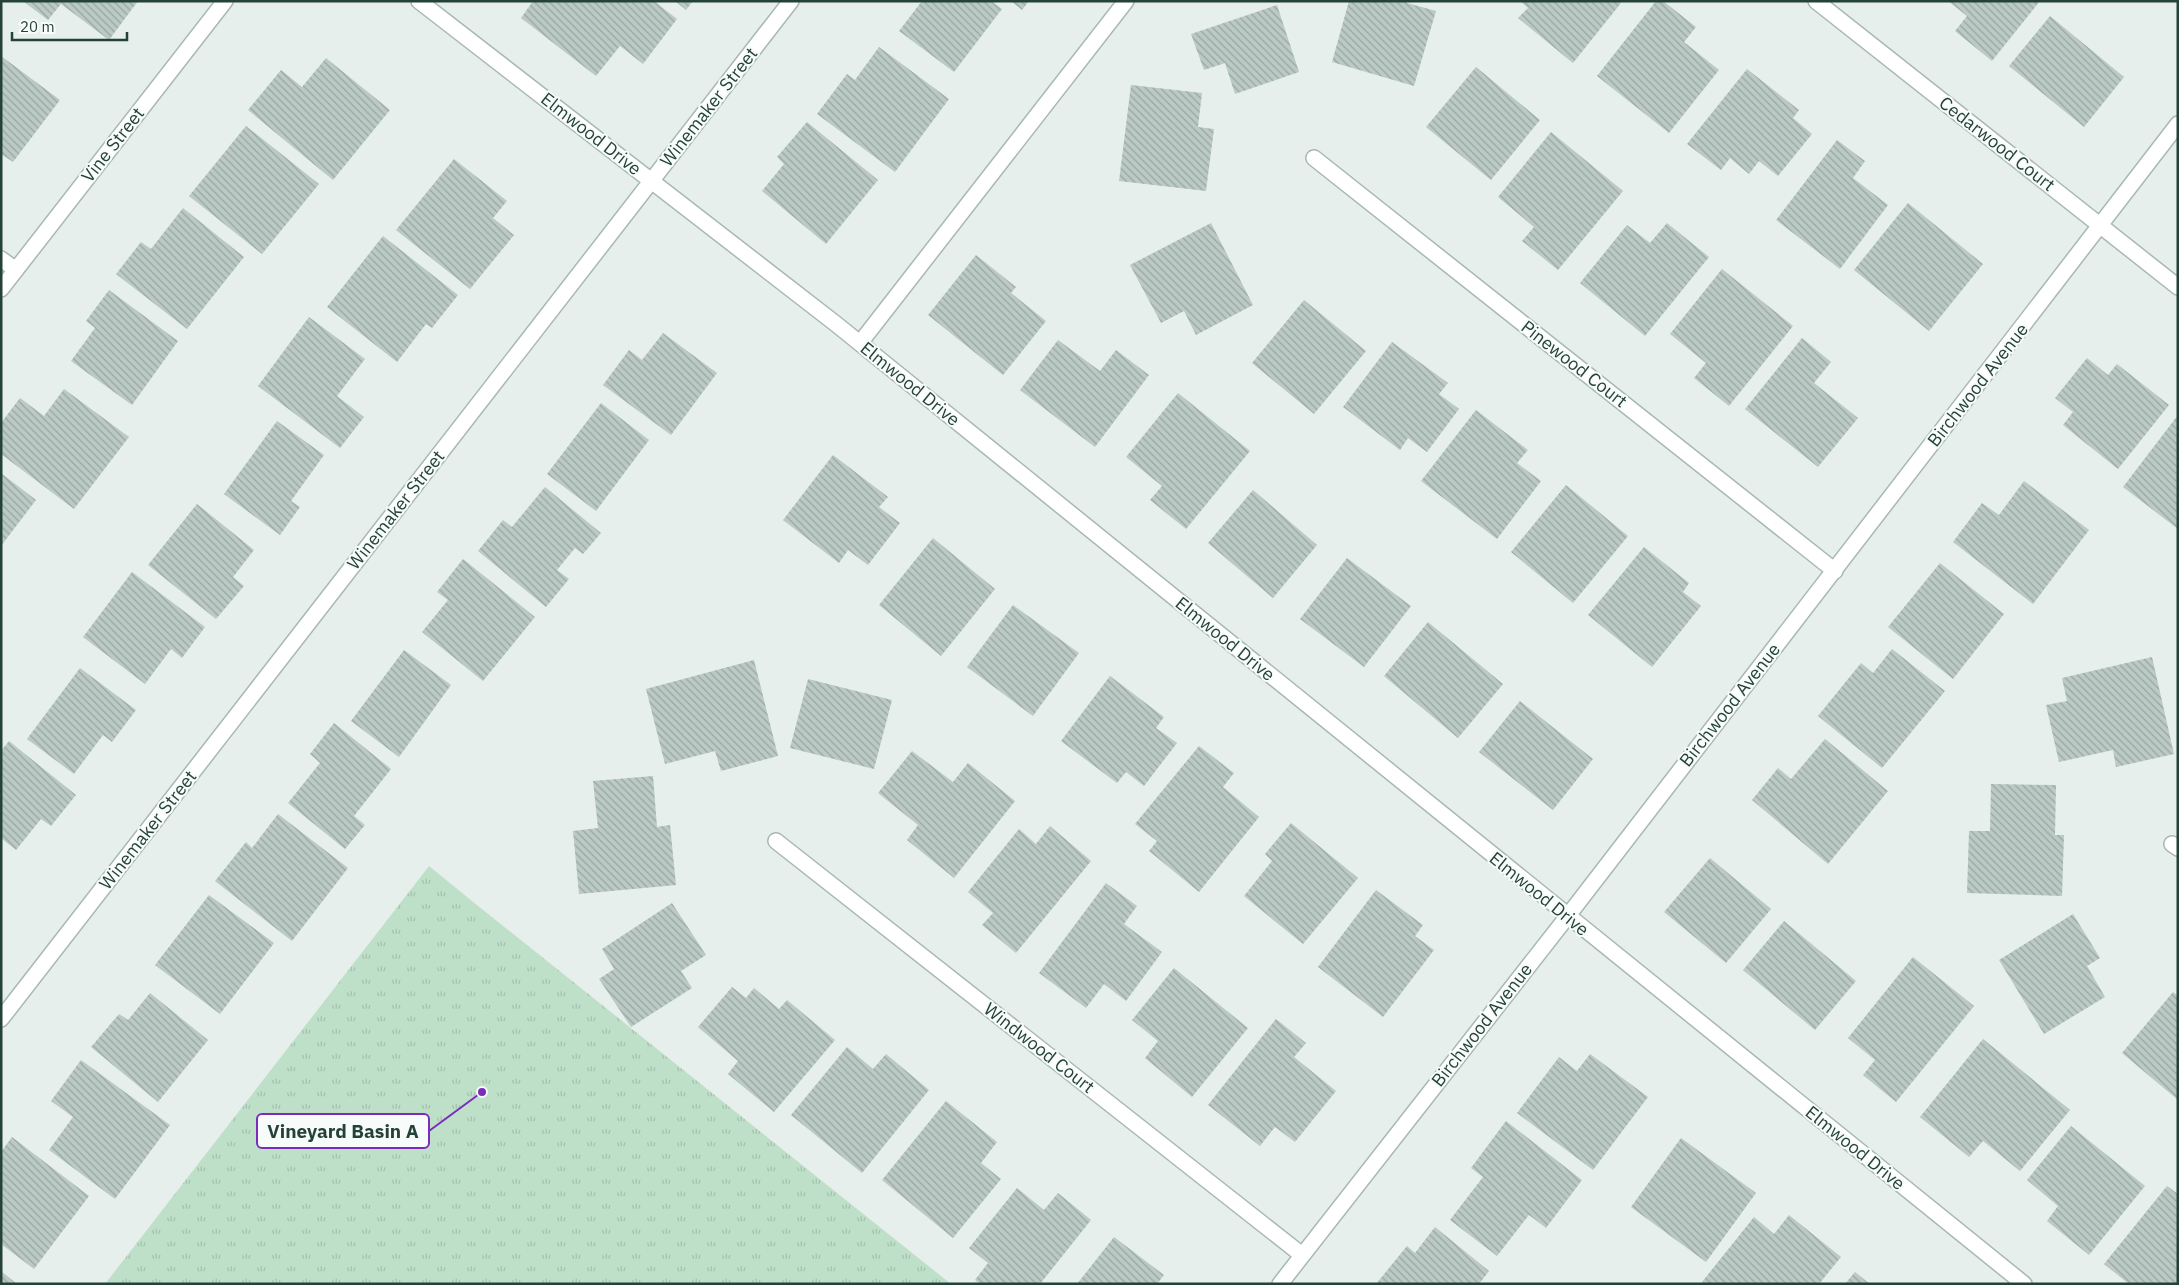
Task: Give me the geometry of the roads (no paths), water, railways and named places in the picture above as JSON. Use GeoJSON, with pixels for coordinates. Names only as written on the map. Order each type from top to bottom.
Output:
{"type":"FeatureCollection","features":[{"type":"Feature","properties":{"kind":"street","name":"Vine Street"},"geometry":{"type":"LineString","coordinates":[[1,289],[224,1]]}},
{"type":"Feature","properties":{"kind":"street","name":"Elmwood Drive"},"geometry":{"type":"LineString","coordinates":[[419,1],[860,343],[1567,917],[2024,1284]]}},
{"type":"Feature","properties":{"kind":"street","name":"Winemaker Street"},"geometry":{"type":"LineString","coordinates":[[1,1019],[791,1]]}},
{"type":"Feature","properties":{"kind":"street"},"geometry":{"type":"LineString","coordinates":[[860,343],[1126,1]]}},
{"type":"Feature","properties":{"kind":"street","name":"Cedarwood Court"},"geometry":{"type":"LineString","coordinates":[[1816,1],[2178,287]]}},
{"type":"Feature","properties":{"kind":"street","name":"Birchwood Avenue"},"geometry":{"type":"LineString","coordinates":[[1280,1284],[1567,917],[2178,124]]}},
{"type":"Feature","properties":{"kind":"street","name":"Pinewood Court"},"geometry":{"type":"LineString","coordinates":[[1314,158],[1834,570]]}},
{"type":"Feature","properties":{"kind":"street"},"geometry":{"type":"LineString","coordinates":[[1,258],[16,270]]}},
{"type":"Feature","properties":{"kind":"street","name":"Windwood Court"},"geometry":{"type":"LineString","coordinates":[[776,841],[1302,1255]]}},
{"type":"Feature","properties":{"kind":"place","name":"Vineyard Basin A"},"geometry":{"type":"Point","coordinates":[482,1092]}}]}
